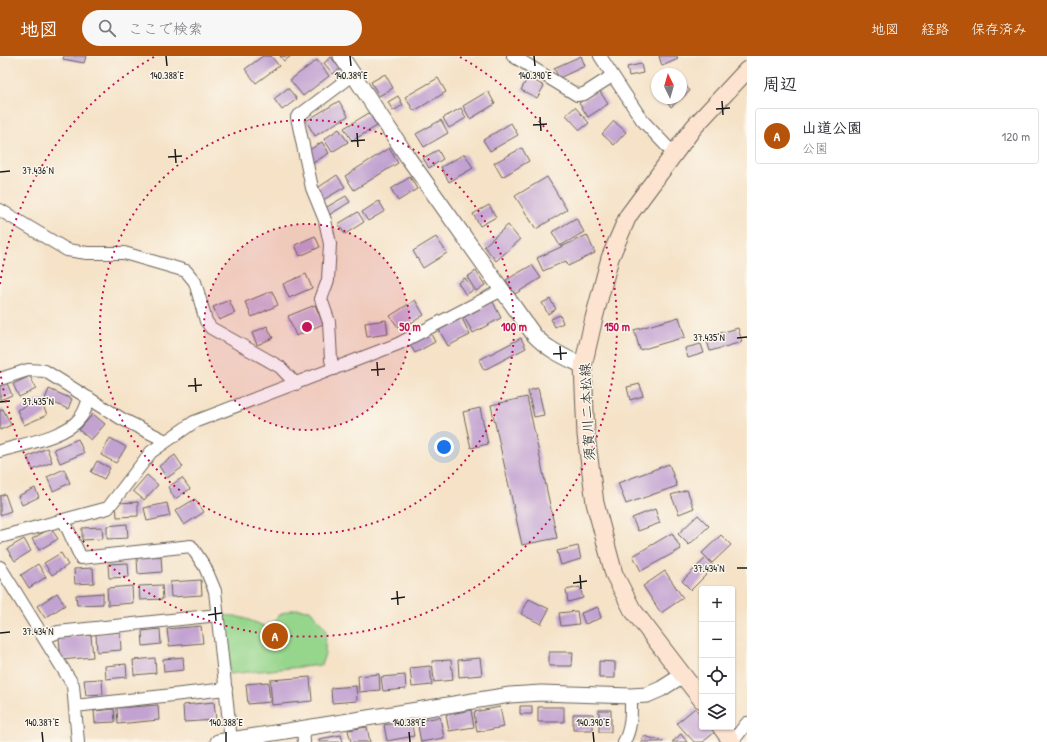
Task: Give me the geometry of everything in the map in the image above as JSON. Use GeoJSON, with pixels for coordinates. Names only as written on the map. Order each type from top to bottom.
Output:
{"type":"FeatureCollection","features":[{"type":"Feature","properties":{"kind":"main road","name":"須賀川二本松線"},"geometry":{"type":"LineString","coordinates":[[699,696],[632,609],[614,574],[595,503],[586,435],[583,366],[610,258],[628,216],[673,153],[708,111],[747,70]]}},
{"type":"Feature","properties":{"kind":"main road"},"geometry":{"type":"LineString","coordinates":[[723,730],[732,742]]}},
{"type":"Feature","properties":{"kind":"street"},"geometry":{"type":"LineString","coordinates":[[341,56],[409,159],[542,344],[583,366]]}},
{"type":"Feature","properties":{"kind":"street"},"geometry":{"type":"LineString","coordinates":[[513,56],[577,95],[584,94],[612,76]]}},
{"type":"Feature","properties":{"kind":"street"},"geometry":{"type":"LineString","coordinates":[[600,56],[642,120],[673,153]]}},
{"type":"Feature","properties":{"kind":"street"},"geometry":{"type":"LineString","coordinates":[[334,369],[331,360],[329,322],[321,299],[328,280],[330,244],[325,220],[312,188],[297,117],[353,75]]}},
{"type":"Feature","properties":{"kind":"street"},"geometry":{"type":"LineString","coordinates":[[0,210],[67,250],[87,253],[124,253],[186,271],[195,282],[206,321],[211,328],[280,367],[296,384]]}},
{"type":"Feature","properties":{"kind":"street"},"geometry":{"type":"LineString","coordinates":[[0,537],[108,508],[151,452],[194,422],[398,344],[502,290]]}},
{"type":"Feature","properties":{"kind":"street"},"geometry":{"type":"LineString","coordinates":[[0,379],[28,370],[44,371],[122,419],[166,441]]}},
{"type":"Feature","properties":{"kind":"street"},"geometry":{"type":"LineString","coordinates":[[0,451],[70,428],[80,419],[89,398]]}},
{"type":"Feature","properties":{"kind":"street"},"geometry":{"type":"LineString","coordinates":[[64,520],[80,558],[191,546],[205,567],[212,585],[218,615],[226,689],[225,741],[303,735],[510,695],[541,693],[631,696],[646,695],[661,688],[683,674]]}},
{"type":"Feature","properties":{"kind":"street"},"geometry":{"type":"LineString","coordinates":[[0,567],[72,685],[78,742]]}},
{"type":"Feature","properties":{"kind":"street"},"geometry":{"type":"LineString","coordinates":[[44,638],[58,632],[218,615]]}},
{"type":"Feature","properties":{"kind":"street"},"geometry":{"type":"LineString","coordinates":[[74,706],[226,689]]}},
{"type":"Feature","properties":{"kind":"street"},"geometry":{"type":"LineString","coordinates":[[624,742],[630,732],[632,720],[631,696]]}},
{"type":"Feature","properties":{"kind":"street"},"geometry":{"type":"LineString","coordinates":[[732,742],[747,723]]}},
{"type":"Feature","properties":{"kind":"green space"},"geometry":{"type":"Polygon","coordinates":[[[297,609],[310,610],[326,629],[325,654],[321,665],[229,674],[223,616],[228,615],[240,617],[253,621],[269,629],[280,615],[287,611],[297,609]]]}},
{"type":"Feature","properties":{"kind":"building"},"geometry":{"type":"Polygon","coordinates":[[[64,56],[86,56],[84,63],[63,59],[64,56]]]}},
{"type":"Feature","properties":{"kind":"building"},"geometry":{"type":"Polygon","coordinates":[[[263,56],[271,56],[279,66],[256,83],[245,69],[263,56]]]}},
{"type":"Feature","properties":{"kind":"building"},"geometry":{"type":"Polygon","coordinates":[[[280,56],[291,56],[284,61],[280,56]]]}},
{"type":"Feature","properties":{"kind":"building"},"geometry":{"type":"Polygon","coordinates":[[[581,56],[585,66],[559,78],[554,68],[581,56]]]}},
{"type":"Feature","properties":{"kind":"building"},"geometry":{"type":"Polygon","coordinates":[[[659,56],[677,56],[678,59],[662,66],[659,56]]]}},
{"type":"Feature","properties":{"kind":"building"},"geometry":{"type":"Polygon","coordinates":[[[331,57],[340,69],[333,74],[324,63],[331,57]]]}},
{"type":"Feature","properties":{"kind":"building"},"geometry":{"type":"Polygon","coordinates":[[[317,60],[329,76],[303,96],[290,80],[317,60]]]}},
{"type":"Feature","properties":{"kind":"building"},"geometry":{"type":"Polygon","coordinates":[[[641,64],[643,73],[629,76],[627,67],[641,64]]]}},
{"type":"Feature","properties":{"kind":"building"},"geometry":{"type":"Polygon","coordinates":[[[385,74],[393,88],[379,96],[371,82],[385,74]]]}},
{"type":"Feature","properties":{"kind":"building"},"geometry":{"type":"Polygon","coordinates":[[[528,77],[544,86],[537,98],[521,90],[528,77]]]}},
{"type":"Feature","properties":{"kind":"building"},"geometry":{"type":"Polygon","coordinates":[[[438,78],[446,92],[414,111],[405,97],[438,78]]]}},
{"type":"Feature","properties":{"kind":"building"},"geometry":{"type":"Polygon","coordinates":[[[288,88],[297,99],[282,110],[274,99],[288,88]]]}},
{"type":"Feature","properties":{"kind":"building"},"geometry":{"type":"Polygon","coordinates":[[[599,90],[608,104],[588,117],[579,103],[599,90]]]}},
{"type":"Feature","properties":{"kind":"building"},"geometry":{"type":"Polygon","coordinates":[[[488,91],[495,104],[470,119],[463,106],[488,91]]]}},
{"type":"Feature","properties":{"kind":"building"},"geometry":{"type":"Polygon","coordinates":[[[398,96],[403,105],[393,111],[388,102],[398,96]]]}},
{"type":"Feature","properties":{"kind":"building"},"geometry":{"type":"Polygon","coordinates":[[[339,101],[348,116],[315,136],[306,121],[339,101]]]}},
{"type":"Feature","properties":{"kind":"building"},"geometry":{"type":"Polygon","coordinates":[[[575,107],[589,123],[580,130],[566,115],[575,107]]]}},
{"type":"Feature","properties":{"kind":"building"},"geometry":{"type":"Polygon","coordinates":[[[461,108],[466,118],[449,128],[443,118],[461,108]]]}},
{"type":"Feature","properties":{"kind":"building"},"geometry":{"type":"Polygon","coordinates":[[[369,113],[377,126],[352,141],[344,128],[369,113]]]}},
{"type":"Feature","properties":{"kind":"building"},"geometry":{"type":"Polygon","coordinates":[[[441,120],[448,133],[424,147],[416,134],[441,120]]]}},
{"type":"Feature","properties":{"kind":"building"},"geometry":{"type":"Polygon","coordinates":[[[614,121],[626,132],[614,145],[602,134],[614,121]]]}},
{"type":"Feature","properties":{"kind":"building"},"geometry":{"type":"Polygon","coordinates":[[[511,123],[518,135],[490,151],[483,140],[511,123]]]}},
{"type":"Feature","properties":{"kind":"building"},"geometry":{"type":"Polygon","coordinates":[[[339,129],[348,142],[332,152],[324,139],[339,129]]]}},
{"type":"Feature","properties":{"kind":"building"},"geometry":{"type":"Polygon","coordinates":[[[322,142],[329,153],[313,163],[306,152],[322,142]]]}},
{"type":"Feature","properties":{"kind":"building"},"geometry":{"type":"Polygon","coordinates":[[[389,148],[398,163],[354,190],[345,176],[389,148]]]}},
{"type":"Feature","properties":{"kind":"building"},"geometry":{"type":"Polygon","coordinates":[[[522,148],[529,161],[502,177],[494,163],[522,148]]]}},
{"type":"Feature","properties":{"kind":"building"},"geometry":{"type":"Polygon","coordinates":[[[438,150],[443,159],[429,168],[423,158],[438,150]]]}},
{"type":"Feature","properties":{"kind":"building"},"geometry":{"type":"Polygon","coordinates":[[[465,154],[473,168],[449,182],[441,167],[465,154]]]}},
{"type":"Feature","properties":{"kind":"building"},"geometry":{"type":"Polygon","coordinates":[[[337,175],[345,187],[323,200],[316,189],[337,175]]]}},
{"type":"Feature","properties":{"kind":"building"},"geometry":{"type":"Polygon","coordinates":[[[410,177],[417,189],[398,201],[391,189],[410,177]]]}},
{"type":"Feature","properties":{"kind":"building"},"geometry":{"type":"Polygon","coordinates":[[[547,177],[567,210],[536,229],[515,196],[547,177]]]}},
{"type":"Feature","properties":{"kind":"building"},"geometry":{"type":"Polygon","coordinates":[[[346,196],[350,202],[329,215],[325,208],[346,196]]]}},
{"type":"Feature","properties":{"kind":"building"},"geometry":{"type":"Polygon","coordinates":[[[379,201],[385,211],[368,221],[362,212],[379,201]]]}},
{"type":"Feature","properties":{"kind":"building"},"geometry":{"type":"Polygon","coordinates":[[[489,205],[496,217],[480,226],[473,214],[489,205]]]}},
{"type":"Feature","properties":{"kind":"building"},"geometry":{"type":"Polygon","coordinates":[[[358,212],[364,222],[345,234],[338,224],[358,212]]]}},
{"type":"Feature","properties":{"kind":"building"},"geometry":{"type":"Polygon","coordinates":[[[576,218],[584,232],[560,246],[552,232],[576,218]]]}},
{"type":"Feature","properties":{"kind":"building"},"geometry":{"type":"Polygon","coordinates":[[[508,225],[520,240],[496,261],[484,246],[508,225]]]}},
{"type":"Feature","properties":{"kind":"building"},"geometry":{"type":"Polygon","coordinates":[[[587,235],[595,253],[568,266],[566,261],[543,271],[537,258],[587,235]]]}},
{"type":"Feature","properties":{"kind":"building"},"geometry":{"type":"Polygon","coordinates":[[[315,236],[320,247],[300,256],[295,245],[315,236]]]}},
{"type":"Feature","properties":{"kind":"building"},"geometry":{"type":"Polygon","coordinates":[[[436,237],[447,253],[423,268],[413,251],[436,237]]]}},
{"type":"Feature","properties":{"kind":"building"},"geometry":{"type":"Polygon","coordinates":[[[532,265],[541,278],[515,294],[506,280],[532,265]]]}},
{"type":"Feature","properties":{"kind":"building"},"geometry":{"type":"Polygon","coordinates":[[[476,271],[485,285],[476,291],[467,277],[476,271]]]}},
{"type":"Feature","properties":{"kind":"building"},"geometry":{"type":"Polygon","coordinates":[[[306,274],[312,288],[289,298],[283,284],[306,274]]]}},
{"type":"Feature","properties":{"kind":"building"},"geometry":{"type":"Polygon","coordinates":[[[465,278],[473,290],[466,295],[458,283],[465,278]]]}},
{"type":"Feature","properties":{"kind":"building"},"geometry":{"type":"Polygon","coordinates":[[[272,291],[278,305],[252,317],[245,302],[272,291]]]}},
{"type":"Feature","properties":{"kind":"building"},"geometry":{"type":"Polygon","coordinates":[[[550,299],[556,309],[548,314],[542,303],[550,299]]]}},
{"type":"Feature","properties":{"kind":"building"},"geometry":{"type":"Polygon","coordinates":[[[229,300],[235,313],[219,320],[213,307],[229,300]]]}},
{"type":"Feature","properties":{"kind":"building"},"geometry":{"type":"Polygon","coordinates":[[[415,300],[424,315],[400,330],[390,316],[415,300]]]}},
{"type":"Feature","properties":{"kind":"building"},"geometry":{"type":"Polygon","coordinates":[[[493,302],[501,318],[473,333],[464,317],[493,302]]]}},
{"type":"Feature","properties":{"kind":"building"},"geometry":{"type":"Polygon","coordinates":[[[315,305],[323,324],[296,336],[288,316],[315,305]]]}},
{"type":"Feature","properties":{"kind":"building"},"geometry":{"type":"Polygon","coordinates":[[[560,315],[563,323],[555,327],[551,319],[560,315]]]}},
{"type":"Feature","properties":{"kind":"building"},"geometry":{"type":"Polygon","coordinates":[[[679,317],[685,337],[640,350],[634,330],[679,317]]]}},
{"type":"Feature","properties":{"kind":"building"},"geometry":{"type":"Polygon","coordinates":[[[462,318],[470,335],[448,346],[439,330],[462,318]]]}},
{"type":"Feature","properties":{"kind":"building"},"geometry":{"type":"Polygon","coordinates":[[[386,320],[388,334],[367,337],[365,323],[386,320]]]}},
{"type":"Feature","properties":{"kind":"building"},"geometry":{"type":"Polygon","coordinates":[[[267,326],[273,338],[257,345],[252,333],[267,326]]]}},
{"type":"Feature","properties":{"kind":"building"},"geometry":{"type":"Polygon","coordinates":[[[738,328],[742,342],[710,351],[706,337],[738,328]]]}},
{"type":"Feature","properties":{"kind":"building"},"geometry":{"type":"Polygon","coordinates":[[[430,332],[435,342],[415,353],[409,343],[430,332]]]}},
{"type":"Feature","properties":{"kind":"building"},"geometry":{"type":"Polygon","coordinates":[[[521,338],[526,348],[484,370],[479,360],[521,338]]]}},
{"type":"Feature","properties":{"kind":"building"},"geometry":{"type":"Polygon","coordinates":[[[701,344],[704,353],[688,358],[685,348],[701,344]]]}},
{"type":"Feature","properties":{"kind":"building"},"geometry":{"type":"Polygon","coordinates":[[[30,376],[36,389],[19,397],[13,384],[30,376]]]}},
{"type":"Feature","properties":{"kind":"building"},"geometry":{"type":"Polygon","coordinates":[[[6,381],[12,395],[0,400],[0,383],[6,381]]]}},
{"type":"Feature","properties":{"kind":"building"},"geometry":{"type":"Polygon","coordinates":[[[640,384],[643,396],[630,400],[627,387],[640,384]]]}},
{"type":"Feature","properties":{"kind":"building"},"geometry":{"type":"Polygon","coordinates":[[[538,388],[544,415],[534,417],[528,391],[538,388]]]}},
{"type":"Feature","properties":{"kind":"building"},"geometry":{"type":"Polygon","coordinates":[[[49,389],[72,399],[68,409],[45,399],[49,389]]]}},
{"type":"Feature","properties":{"kind":"building"},"geometry":{"type":"Polygon","coordinates":[[[527,397],[557,538],[522,545],[491,405],[527,397]]]}},
{"type":"Feature","properties":{"kind":"building"},"geometry":{"type":"Polygon","coordinates":[[[40,399],[47,415],[24,425],[17,410],[40,399]]]}},
{"type":"Feature","properties":{"kind":"building"},"geometry":{"type":"Polygon","coordinates":[[[480,408],[488,444],[471,448],[463,412],[480,408]]]}},
{"type":"Feature","properties":{"kind":"building"},"geometry":{"type":"Polygon","coordinates":[[[3,409],[11,425],[0,430],[0,410],[3,409]]]}},
{"type":"Feature","properties":{"kind":"building"},"geometry":{"type":"Polygon","coordinates":[[[93,414],[105,424],[91,440],[79,430],[93,414]]]}},
{"type":"Feature","properties":{"kind":"building"},"geometry":{"type":"Polygon","coordinates":[[[110,438],[126,447],[116,463],[101,455],[110,438]]]}},
{"type":"Feature","properties":{"kind":"building"},"geometry":{"type":"Polygon","coordinates":[[[78,439],[84,453],[60,463],[54,449],[78,439]]]}},
{"type":"Feature","properties":{"kind":"building"},"geometry":{"type":"Polygon","coordinates":[[[47,448],[52,462],[33,470],[27,457],[47,448]]]}},
{"type":"Feature","properties":{"kind":"building"},"geometry":{"type":"Polygon","coordinates":[[[175,455],[183,467],[167,478],[159,466],[175,455]]]}},
{"type":"Feature","properties":{"kind":"building"},"geometry":{"type":"Polygon","coordinates":[[[97,461],[110,468],[104,479],[91,472],[97,461]]]}},
{"type":"Feature","properties":{"kind":"building"},"geometry":{"type":"Polygon","coordinates":[[[669,464],[677,486],[626,504],[618,483],[669,464]]]}},
{"type":"Feature","properties":{"kind":"building"},"geometry":{"type":"Polygon","coordinates":[[[64,469],[70,483],[53,491],[47,477],[64,469]]]}},
{"type":"Feature","properties":{"kind":"building"},"geometry":{"type":"Polygon","coordinates":[[[147,475],[158,485],[144,500],[133,491],[147,475]]]}},
{"type":"Feature","properties":{"kind":"building"},"geometry":{"type":"Polygon","coordinates":[[[182,478],[190,489],[175,499],[168,487],[182,478]]]}},
{"type":"Feature","properties":{"kind":"building"},"geometry":{"type":"Polygon","coordinates":[[[35,488],[39,497],[22,505],[18,496],[35,488]]]}},
{"type":"Feature","properties":{"kind":"building"},"geometry":{"type":"Polygon","coordinates":[[[687,490],[694,508],[679,514],[671,495],[687,490]]]}},
{"type":"Feature","properties":{"kind":"building"},"geometry":{"type":"Polygon","coordinates":[[[5,494],[11,511],[0,515],[0,496],[5,494]]]}},
{"type":"Feature","properties":{"kind":"building"},"geometry":{"type":"Polygon","coordinates":[[[195,499],[204,512],[184,525],[175,511],[195,499]]]}},
{"type":"Feature","properties":{"kind":"building"},"geometry":{"type":"Polygon","coordinates":[[[138,502],[138,516],[117,517],[116,503],[138,502]]]}},
{"type":"Feature","properties":{"kind":"building"},"geometry":{"type":"Polygon","coordinates":[[[167,503],[170,516],[147,521],[144,508],[167,503]]]}},
{"type":"Feature","properties":{"kind":"building"},"geometry":{"type":"Polygon","coordinates":[[[655,509],[660,523],[638,531],[632,518],[655,509]]]}},
{"type":"Feature","properties":{"kind":"building"},"geometry":{"type":"Polygon","coordinates":[[[698,515],[709,526],[689,545],[678,534],[698,515]]]}},
{"type":"Feature","properties":{"kind":"building"},"geometry":{"type":"Polygon","coordinates":[[[127,524],[128,538],[107,539],[107,526],[127,524]]]}},
{"type":"Feature","properties":{"kind":"building"},"geometry":{"type":"Polygon","coordinates":[[[102,527],[103,539],[82,540],[82,528],[102,527]]]}},
{"type":"Feature","properties":{"kind":"building"},"geometry":{"type":"Polygon","coordinates":[[[51,528],[58,539],[39,550],[32,539],[51,528]]]}},
{"type":"Feature","properties":{"kind":"building"},"geometry":{"type":"Polygon","coordinates":[[[672,533],[681,549],[641,571],[633,556],[672,533]]]}},
{"type":"Feature","properties":{"kind":"building"},"geometry":{"type":"Polygon","coordinates":[[[721,535],[731,545],[712,563],[702,553],[721,535]]]}},
{"type":"Feature","properties":{"kind":"building"},"geometry":{"type":"Polygon","coordinates":[[[24,539],[31,551],[15,561],[7,549],[24,539]]]}},
{"type":"Feature","properties":{"kind":"building"},"geometry":{"type":"Polygon","coordinates":[[[578,546],[581,559],[561,565],[557,551],[578,546]]]}},
{"type":"Feature","properties":{"kind":"building"},"geometry":{"type":"Polygon","coordinates":[[[61,553],[68,565],[52,575],[44,563],[61,553]]]}},
{"type":"Feature","properties":{"kind":"building"},"geometry":{"type":"Polygon","coordinates":[[[161,556],[162,572],[138,574],[137,558],[161,556]]]}},
{"type":"Feature","properties":{"kind":"building"},"geometry":{"type":"Polygon","coordinates":[[[706,558],[714,567],[691,590],[682,581],[706,558]]]}},
{"type":"Feature","properties":{"kind":"building"},"geometry":{"type":"Polygon","coordinates":[[[128,563],[129,577],[109,578],[108,564],[128,563]]]}},
{"type":"Feature","properties":{"kind":"building"},"geometry":{"type":"Polygon","coordinates":[[[38,564],[46,577],[29,588],[21,575],[38,564]]]}},
{"type":"Feature","properties":{"kind":"building"},"geometry":{"type":"Polygon","coordinates":[[[93,568],[94,583],[75,584],[74,569],[93,568]]]}},
{"type":"Feature","properties":{"kind":"building"},"geometry":{"type":"Polygon","coordinates":[[[665,571],[683,598],[661,613],[643,586],[665,571]]]}},
{"type":"Feature","properties":{"kind":"building"},"geometry":{"type":"Polygon","coordinates":[[[201,580],[202,595],[171,597],[170,582],[201,580]]]}},
{"type":"Feature","properties":{"kind":"building"},"geometry":{"type":"Polygon","coordinates":[[[162,585],[163,599],[140,600],[139,586],[162,585]]]}},
{"type":"Feature","properties":{"kind":"building"},"geometry":{"type":"Polygon","coordinates":[[[132,586],[133,603],[108,605],[107,588],[132,586]]]}},
{"type":"Feature","properties":{"kind":"building"},"geometry":{"type":"Polygon","coordinates":[[[580,587],[583,598],[568,602],[566,590],[580,587]]]}},
{"type":"Feature","properties":{"kind":"building"},"geometry":{"type":"Polygon","coordinates":[[[57,593],[65,605],[45,618],[37,606],[57,593]]]}},
{"type":"Feature","properties":{"kind":"building"},"geometry":{"type":"Polygon","coordinates":[[[103,593],[103,604],[77,605],[76,595],[103,593]]]}},
{"type":"Feature","properties":{"kind":"building"},"geometry":{"type":"Polygon","coordinates":[[[529,599],[549,609],[541,624],[521,614],[529,599]]]}},
{"type":"Feature","properties":{"kind":"building"},"geometry":{"type":"Polygon","coordinates":[[[598,607],[601,618],[585,624],[581,613],[598,607]]]}},
{"type":"Feature","properties":{"kind":"building"},"geometry":{"type":"Polygon","coordinates":[[[577,611],[579,624],[561,626],[559,613],[577,611]]]}},
{"type":"Feature","properties":{"kind":"building"},"geometry":{"type":"Polygon","coordinates":[[[201,626],[203,643],[169,646],[167,629],[201,626]]]}},
{"type":"Feature","properties":{"kind":"building"},"geometry":{"type":"Polygon","coordinates":[[[160,629],[161,644],[143,646],[142,631],[160,629]]]}},
{"type":"Feature","properties":{"kind":"building"},"geometry":{"type":"Polygon","coordinates":[[[120,632],[121,650],[97,652],[96,634],[120,632]]]}},
{"type":"Feature","properties":{"kind":"building"},"geometry":{"type":"Polygon","coordinates":[[[91,635],[93,657],[61,660],[59,638],[91,635]]]}},
{"type":"Feature","properties":{"kind":"building"},"geometry":{"type":"Polygon","coordinates":[[[549,652],[573,652],[572,666],[549,666],[549,652]]]}},
{"type":"Feature","properties":{"kind":"building"},"geometry":{"type":"Polygon","coordinates":[[[183,657],[184,670],[164,672],[163,659],[183,657]]]}},
{"type":"Feature","properties":{"kind":"building"},"geometry":{"type":"Polygon","coordinates":[[[155,658],[156,673],[134,675],[133,660],[155,658]]]}},
{"type":"Feature","properties":{"kind":"building"},"geometry":{"type":"Polygon","coordinates":[[[480,658],[482,675],[459,677],[458,660],[480,658]]]}},
{"type":"Feature","properties":{"kind":"building"},"geometry":{"type":"Polygon","coordinates":[[[451,660],[453,680],[434,682],[432,661],[451,660]]]}},
{"type":"Feature","properties":{"kind":"building"},"geometry":{"type":"Polygon","coordinates":[[[599,661],[615,662],[615,678],[599,678],[599,661]]]}},
{"type":"Feature","properties":{"kind":"building"},"geometry":{"type":"Polygon","coordinates":[[[126,664],[127,677],[106,679],[105,666],[126,664]]]}},
{"type":"Feature","properties":{"kind":"building"},"geometry":{"type":"Polygon","coordinates":[[[430,666],[432,685],[412,687],[410,668],[430,666]]]}},
{"type":"Feature","properties":{"kind":"building"},"geometry":{"type":"Polygon","coordinates":[[[379,674],[380,690],[359,692],[358,676],[379,674]]]}},
{"type":"Feature","properties":{"kind":"building"},"geometry":{"type":"Polygon","coordinates":[[[405,675],[406,689],[383,691],[381,677],[405,675]]]}},
{"type":"Feature","properties":{"kind":"building"},"geometry":{"type":"Polygon","coordinates":[[[310,677],[312,701],[272,705],[270,680],[310,677]]]}},
{"type":"Feature","properties":{"kind":"building"},"geometry":{"type":"Polygon","coordinates":[[[102,679],[103,694],[86,695],[84,680],[102,679]]]}},
{"type":"Feature","properties":{"kind":"building"},"geometry":{"type":"Polygon","coordinates":[[[268,682],[270,702],[248,704],[246,684],[268,682]]]}},
{"type":"Feature","properties":{"kind":"building"},"geometry":{"type":"Polygon","coordinates":[[[356,686],[357,701],[332,703],[331,688],[356,686]]]}},
{"type":"Feature","properties":{"kind":"building"},"geometry":{"type":"Polygon","coordinates":[[[214,702],[216,720],[184,722],[183,705],[214,702]]]}},
{"type":"Feature","properties":{"kind":"building"},"geometry":{"type":"Polygon","coordinates":[[[158,705],[159,720],[118,724],[117,708],[158,705]]]}},
{"type":"Feature","properties":{"kind":"building"},"geometry":{"type":"Polygon","coordinates":[[[520,706],[532,706],[532,714],[520,714],[520,706]]]}},
{"type":"Feature","properties":{"kind":"building"},"geometry":{"type":"Polygon","coordinates":[[[500,707],[504,727],[477,732],[474,712],[500,707]]]}},
{"type":"Feature","properties":{"kind":"building"},"geometry":{"type":"Polygon","coordinates":[[[538,707],[564,707],[564,722],[538,722],[538,707]]]}},
{"type":"Feature","properties":{"kind":"building"},"geometry":{"type":"Polygon","coordinates":[[[695,708],[699,713],[699,730],[713,730],[715,732],[703,742],[694,742],[677,723],[695,708]]]}},
{"type":"Feature","properties":{"kind":"building"},"geometry":{"type":"Polygon","coordinates":[[[114,709],[115,722],[95,723],[94,711],[114,709]]]}},
{"type":"Feature","properties":{"kind":"building"},"geometry":{"type":"Polygon","coordinates":[[[471,710],[474,727],[449,731],[446,715],[471,710]]]}},
{"type":"Feature","properties":{"kind":"building"},"geometry":{"type":"Polygon","coordinates":[[[599,710],[611,710],[611,732],[599,732],[599,710]]]}},
{"type":"Feature","properties":{"kind":"building"},"geometry":{"type":"Polygon","coordinates":[[[573,714],[593,714],[593,730],[573,730],[573,714]]]}},
{"type":"Feature","properties":{"kind":"building"},"geometry":{"type":"Polygon","coordinates":[[[440,717],[444,738],[421,742],[417,721],[440,717]]]}},
{"type":"Feature","properties":{"kind":"building"},"geometry":{"type":"Polygon","coordinates":[[[411,720],[414,736],[387,741],[384,725],[411,720]]]}},
{"type":"Feature","properties":{"kind":"building"},"geometry":{"type":"Polygon","coordinates":[[[367,727],[370,742],[351,742],[348,730],[367,727]]]}},
{"type":"Feature","properties":{"kind":"building"},"geometry":{"type":"Polygon","coordinates":[[[681,734],[687,742],[672,742],[681,734]]]}},
{"type":"Feature","properties":{"kind":"building"},"geometry":{"type":"Polygon","coordinates":[[[341,735],[343,742],[319,742],[319,739],[341,735]]]}},
{"type":"Feature","properties":{"kind":"building"},"geometry":{"type":"Polygon","coordinates":[[[643,736],[663,741],[663,742],[641,742],[643,736]]]}},
{"type":"Feature","properties":{"kind":"place","name":"山道公園"},"geometry":{"type":"Point","coordinates":[275,636]}}]}
